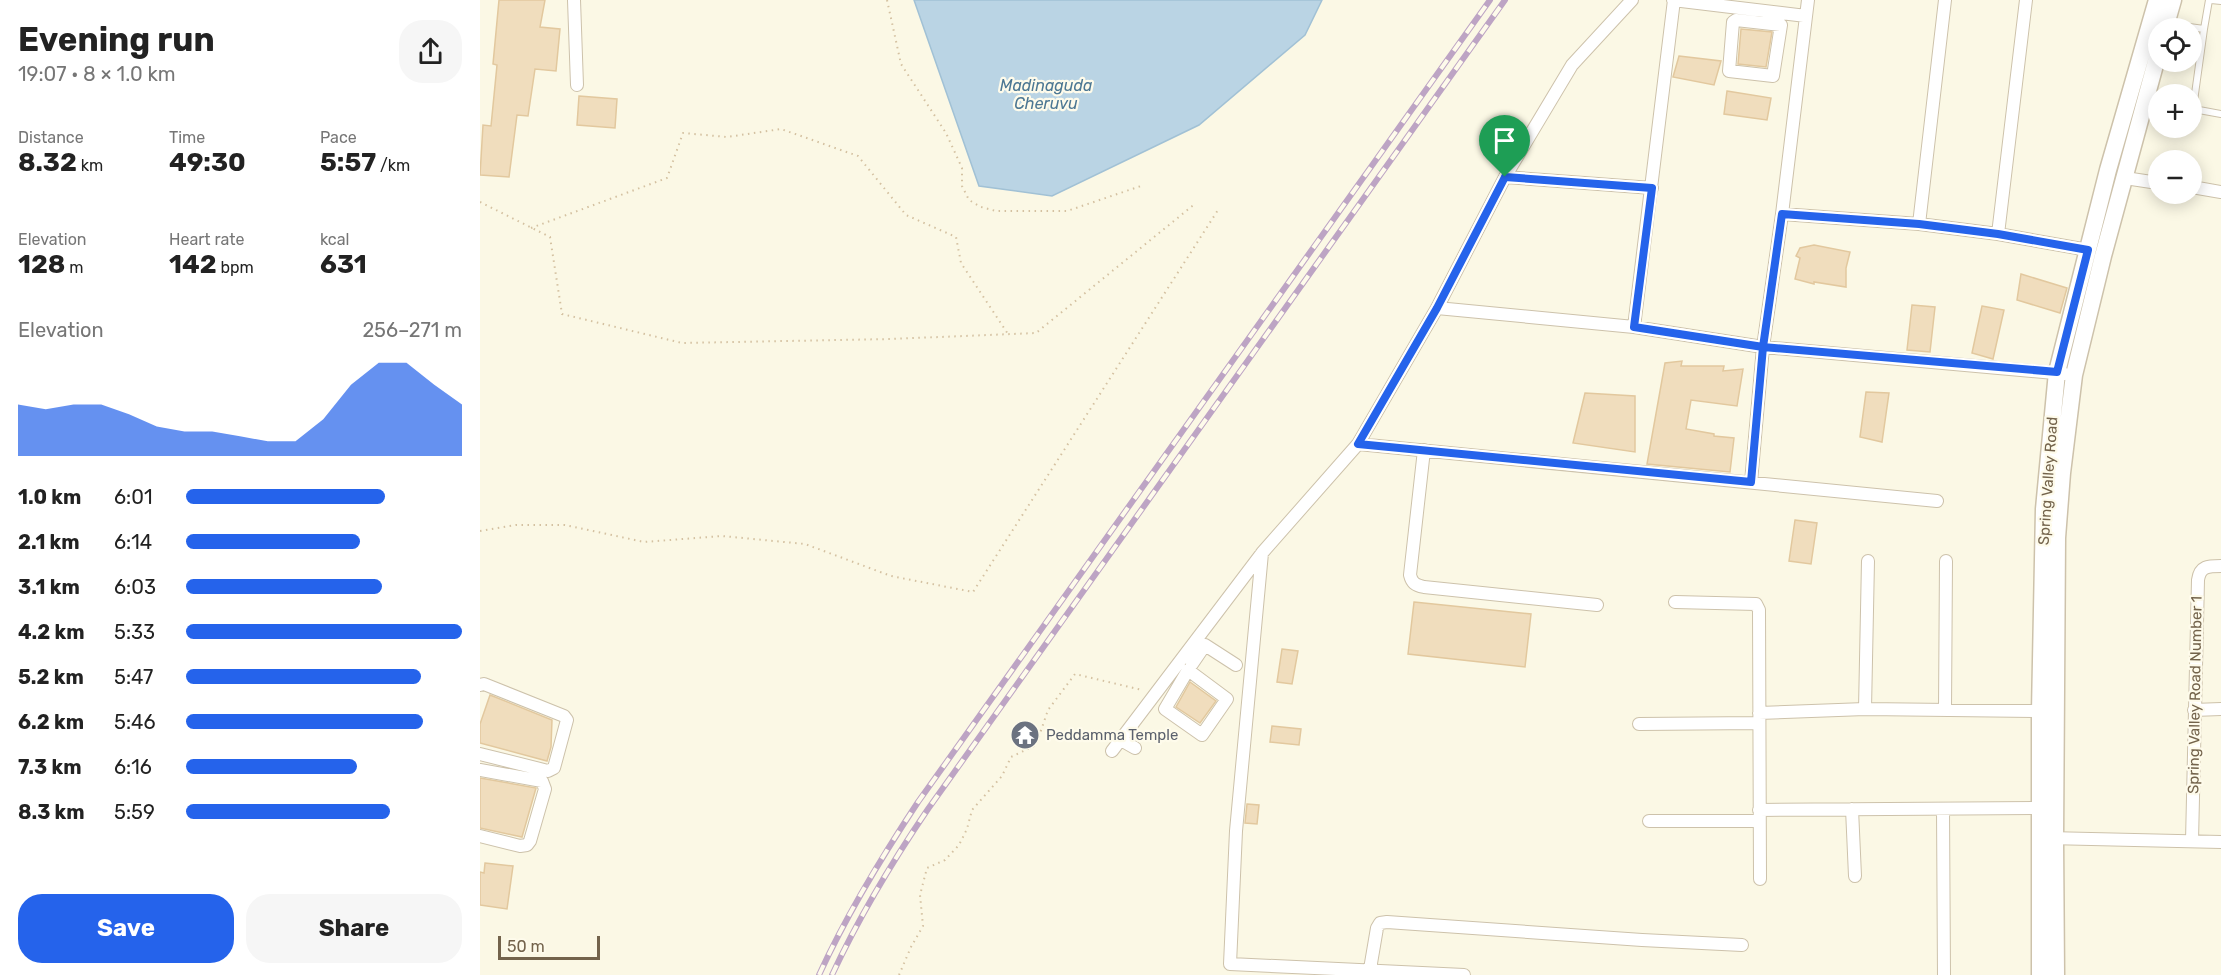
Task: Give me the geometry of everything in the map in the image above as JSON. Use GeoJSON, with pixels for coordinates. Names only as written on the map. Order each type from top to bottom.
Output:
{"type":"FeatureCollection","features":[{"type":"Feature","properties":{"kind":"street"},"geometry":{"type":"LineString","coordinates":[[574,0],[577,85]]}},
{"type":"Feature","properties":{"kind":"street"},"geometry":{"type":"LineString","coordinates":[[1186,666],[1227,699],[1204,734],[1199,735],[1165,710],[1186,666],[1262,554],[1358,444],[1437,308],[1505,177],[1572,65],[1632,0]]}},
{"type":"Feature","properties":{"kind":"street"},"geometry":{"type":"LineString","coordinates":[[1634,327],[1673,0],[1748,15],[1805,22]]}},
{"type":"Feature","properties":{"kind":"street"},"geometry":{"type":"LineString","coordinates":[[1751,482],[1763,347],[1808,0]]}},
{"type":"Feature","properties":{"kind":"street"},"geometry":{"type":"LineString","coordinates":[[1919,224],[1945,0]]}},
{"type":"Feature","properties":{"kind":"street"},"geometry":{"type":"LineString","coordinates":[[1998,234],[2026,0]]}},
{"type":"Feature","properties":{"kind":"street","name":"Spring Valley Road"},"geometry":{"type":"LineString","coordinates":[[2056,975],[2048,838],[2041,808],[2040,711],[2045,483],[2057,372],[2108,170],[2157,0]]}},
{"type":"Feature","properties":{"kind":"street"},"geometry":{"type":"LineString","coordinates":[[2168,18],[2173,0]]}},
{"type":"Feature","properties":{"kind":"street"},"geometry":{"type":"LineString","coordinates":[[1781,25],[1774,75],[1770,77],[1731,73],[1728,68],[1733,22],[1748,15],[1781,25],[1805,22]]}},
{"type":"Feature","properties":{"kind":"street","name":"Spring Valley Road"},"geometry":{"type":"LineString","coordinates":[[2040,975],[2048,838],[2057,538],[2074,375],[2153,72]]}},
{"type":"Feature","properties":{"kind":"street"},"geometry":{"type":"LineString","coordinates":[[1505,177],[1652,188]]}},
{"type":"Feature","properties":{"kind":"street"},"geometry":{"type":"LineString","coordinates":[[2125,178],[2148,181]]}},
{"type":"Feature","properties":{"kind":"street"},"geometry":{"type":"LineString","coordinates":[[2202,189],[2221,192]]}},
{"type":"Feature","properties":{"kind":"street"},"geometry":{"type":"LineString","coordinates":[[1782,214],[1919,224],[1998,234],[2088,250]]}},
{"type":"Feature","properties":{"kind":"street"},"geometry":{"type":"LineString","coordinates":[[1437,308],[1634,327],[1763,347],[2074,375]]}},
{"type":"Feature","properties":{"kind":"street"},"geometry":{"type":"LineString","coordinates":[[1358,444],[1938,501]]}},
{"type":"Feature","properties":{"kind":"street"},"geometry":{"type":"LineString","coordinates":[[1424,450],[1410,575],[1412,582],[1424,587],[1597,605]]}},
{"type":"Feature","properties":{"kind":"street"},"geometry":{"type":"LineString","coordinates":[[1262,554],[1236,831],[1230,964],[1369,973],[1464,975]]}},
{"type":"Feature","properties":{"kind":"street"},"geometry":{"type":"LineString","coordinates":[[1865,709],[1868,561]]}},
{"type":"Feature","properties":{"kind":"street"},"geometry":{"type":"LineString","coordinates":[[1945,710],[1946,561]]}},
{"type":"Feature","properties":{"kind":"street","name":"Spring Valley Road Number 1"},"geometry":{"type":"LineString","coordinates":[[2192,841],[2199,572],[2203,568],[2221,566]]}},
{"type":"Feature","properties":{"kind":"street"},"geometry":{"type":"LineString","coordinates":[[1675,602],[1756,604],[1759,616],[1760,879]]}},
{"type":"Feature","properties":{"kind":"street"},"geometry":{"type":"LineString","coordinates":[[1201,642],[1236,665]]}},
{"type":"Feature","properties":{"kind":"street"},"geometry":{"type":"LineString","coordinates":[[1113,751],[1159,690],[1186,666]]}},
{"type":"Feature","properties":{"kind":"street"},"geometry":{"type":"LineString","coordinates":[[480,686],[484,684],[564,716],[567,720],[554,768],[548,771],[480,754]]}},
{"type":"Feature","properties":{"kind":"street"},"geometry":{"type":"LineString","coordinates":[[1159,690],[1172,696]]}},
{"type":"Feature","properties":{"kind":"street"},"geometry":{"type":"LineString","coordinates":[[1639,724],[1759,718],[1865,709],[2040,711]]}},
{"type":"Feature","properties":{"kind":"street"},"geometry":{"type":"LineString","coordinates":[[2194,710],[2221,709]]}},
{"type":"Feature","properties":{"kind":"street"},"geometry":{"type":"LineString","coordinates":[[1138,718],[1150,725]]}},
{"type":"Feature","properties":{"kind":"street"},"geometry":{"type":"LineString","coordinates":[[1121,740],[1135,748]]}},
{"type":"Feature","properties":{"kind":"street"},"geometry":{"type":"LineString","coordinates":[[480,770],[542,781],[545,789],[527,845],[520,846],[480,836]]}},
{"type":"Feature","properties":{"kind":"street"},"geometry":{"type":"LineString","coordinates":[[1649,821],[1852,809],[2041,808]]}},
{"type":"Feature","properties":{"kind":"street"},"geometry":{"type":"LineString","coordinates":[[1852,809],[1855,876]]}},
{"type":"Feature","properties":{"kind":"street"},"geometry":{"type":"LineString","coordinates":[[1943,809],[1944,975]]}},
{"type":"Feature","properties":{"kind":"street"},"geometry":{"type":"LineString","coordinates":[[2048,838],[2221,842]]}},
{"type":"Feature","properties":{"kind":"street"},"geometry":{"type":"LineString","coordinates":[[1369,973],[1377,928],[1380,923],[1387,922],[1742,945]]}},
{"type":"Feature","properties":{"kind":"lane"},"geometry":{"type":"LineString","coordinates":[[2221,1],[2210,0],[2194,101],[2199,110],[2221,114]]}},
{"type":"Feature","properties":{"kind":"path"},"geometry":{"type":"LineString","coordinates":[[887,0],[901,64],[946,133],[962,168],[962,186],[969,200],[981,207],[996,210],[1067,211],[1141,186]]}},
{"type":"Feature","properties":{"kind":"path"},"geometry":{"type":"LineString","coordinates":[[531,228],[667,178],[683,133],[727,137],[781,129],[858,156],[906,215],[956,237],[961,263],[1008,334]]}},
{"type":"Feature","properties":{"kind":"path"},"geometry":{"type":"LineString","coordinates":[[480,202],[550,237],[562,314],[682,343],[891,339],[1036,333],[1196,203]]}},
{"type":"Feature","properties":{"kind":"path"},"geometry":{"type":"LineString","coordinates":[[480,531],[516,525],[565,525],[644,542],[722,536],[805,544],[891,576],[973,592],[1218,210]]}},
{"type":"Feature","properties":{"kind":"path"},"geometry":{"type":"LineString","coordinates":[[899,975],[923,926],[920,896],[927,868],[945,860],[959,845],[967,829],[972,810],[1002,776],[1011,757],[1036,745],[1048,710],[1075,674],[1159,690]]}},
{"type":"Feature","properties":{"kind":"water","name":"Madinaguda Cheruvu"},"geometry":{"type":"Polygon","coordinates":[[[914,0],[1322,0],[1305,35],[1199,125],[1052,196],[979,186],[914,0]]]}},
{"type":"Feature","properties":{"kind":"building"},"geometry":{"type":"Polygon","coordinates":[[[499,0],[545,0],[540,27],[560,29],[556,71],[535,69],[528,116],[517,115],[509,177],[480,175],[483,125],[491,126],[497,65],[493,64],[499,0]]]}},
{"type":"Feature","properties":{"kind":"building"},"geometry":{"type":"Polygon","coordinates":[[[1741,29],[1772,32],[1766,67],[1738,64],[1741,29]]]}},
{"type":"Feature","properties":{"kind":"building"},"geometry":{"type":"Polygon","coordinates":[[[1679,56],[1721,61],[1714,85],[1673,77],[1679,56]]]}},
{"type":"Feature","properties":{"kind":"building"},"geometry":{"type":"Polygon","coordinates":[[[1727,91],[1771,98],[1767,120],[1724,114],[1727,91]]]}},
{"type":"Feature","properties":{"kind":"building"},"geometry":{"type":"Polygon","coordinates":[[[579,96],[617,99],[615,128],[577,125],[579,96]]]}},
{"type":"Feature","properties":{"kind":"building"},"geometry":{"type":"Polygon","coordinates":[[[1814,245],[1850,252],[1846,268],[1846,287],[1814,282],[1814,284],[1795,279],[1800,258],[1796,256],[1800,248],[1814,245]]]}},
{"type":"Feature","properties":{"kind":"building"},"geometry":{"type":"Polygon","coordinates":[[[2021,274],[2067,288],[2060,313],[2017,300],[2021,274]]]}},
{"type":"Feature","properties":{"kind":"building"},"geometry":{"type":"Polygon","coordinates":[[[1912,305],[1935,307],[1930,352],[1907,350],[1912,305]]]}},
{"type":"Feature","properties":{"kind":"building"},"geometry":{"type":"Polygon","coordinates":[[[1982,306],[2004,310],[1993,359],[1972,353],[1982,306]]]}},
{"type":"Feature","properties":{"kind":"building"},"geometry":{"type":"Polygon","coordinates":[[[1682,361],[1681,366],[1724,366],[1723,371],[1743,369],[1737,406],[1691,400],[1686,429],[1734,438],[1730,472],[1647,464],[1665,363],[1682,361]]]}},
{"type":"Feature","properties":{"kind":"building"},"geometry":{"type":"Polygon","coordinates":[[[1866,392],[1889,393],[1882,442],[1860,437],[1866,392]]]}},
{"type":"Feature","properties":{"kind":"building"},"geometry":{"type":"Polygon","coordinates":[[[1585,393],[1635,396],[1635,452],[1573,443],[1585,393]]]}},
{"type":"Feature","properties":{"kind":"building"},"geometry":{"type":"Polygon","coordinates":[[[1795,520],[1817,523],[1811,564],[1789,561],[1795,520]]]}},
{"type":"Feature","properties":{"kind":"building"},"geometry":{"type":"Polygon","coordinates":[[[1414,602],[1531,614],[1525,667],[1408,654],[1414,602]]]}},
{"type":"Feature","properties":{"kind":"building"},"geometry":{"type":"Polygon","coordinates":[[[1282,649],[1298,651],[1292,684],[1277,682],[1282,649]]]}},
{"type":"Feature","properties":{"kind":"building"},"geometry":{"type":"Polygon","coordinates":[[[1190,682],[1216,701],[1200,723],[1176,707],[1190,682]]]}},
{"type":"Feature","properties":{"kind":"building"},"geometry":{"type":"Polygon","coordinates":[[[490,695],[552,720],[551,747],[547,761],[480,743],[480,724],[490,695]]]}},
{"type":"Feature","properties":{"kind":"building"},"geometry":{"type":"Polygon","coordinates":[[[1272,726],[1301,729],[1299,745],[1270,742],[1272,726]]]}},
{"type":"Feature","properties":{"kind":"building"},"geometry":{"type":"Polygon","coordinates":[[[480,778],[536,788],[522,837],[480,828],[480,778]]]}},
{"type":"Feature","properties":{"kind":"building"},"geometry":{"type":"Polygon","coordinates":[[[1247,804],[1259,805],[1257,824],[1245,823],[1247,804]]]}},
{"type":"Feature","properties":{"kind":"building"},"geometry":{"type":"Polygon","coordinates":[[[485,863],[513,866],[507,909],[480,905],[480,872],[484,873],[485,863]]]}},
{"type":"Feature","properties":{"kind":"railway"},"geometry":{"type":"LineString","coordinates":[[819,975],[865,887],[918,802],[1490,0]]}},
{"type":"Feature","properties":{"kind":"railway"},"geometry":{"type":"LineString","coordinates":[[832,975],[877,890],[928,809],[1505,0]]}},
{"type":"Feature","properties":{"kind":"place","name":"Peddamma Temple"},"geometry":{"type":"Point","coordinates":[1025,735]}},
{"type":"Feature","properties":{"kind":"route"},"geometry":{"type":"LineString","coordinates":[[1505,177],[1437,308],[1358,444],[1751,482],[1763,347],[1782,214],[1919,224],[1998,234],[2088,250],[2057,372],[1763,347],[1634,327],[1652,188],[1505,177]]}}]}
